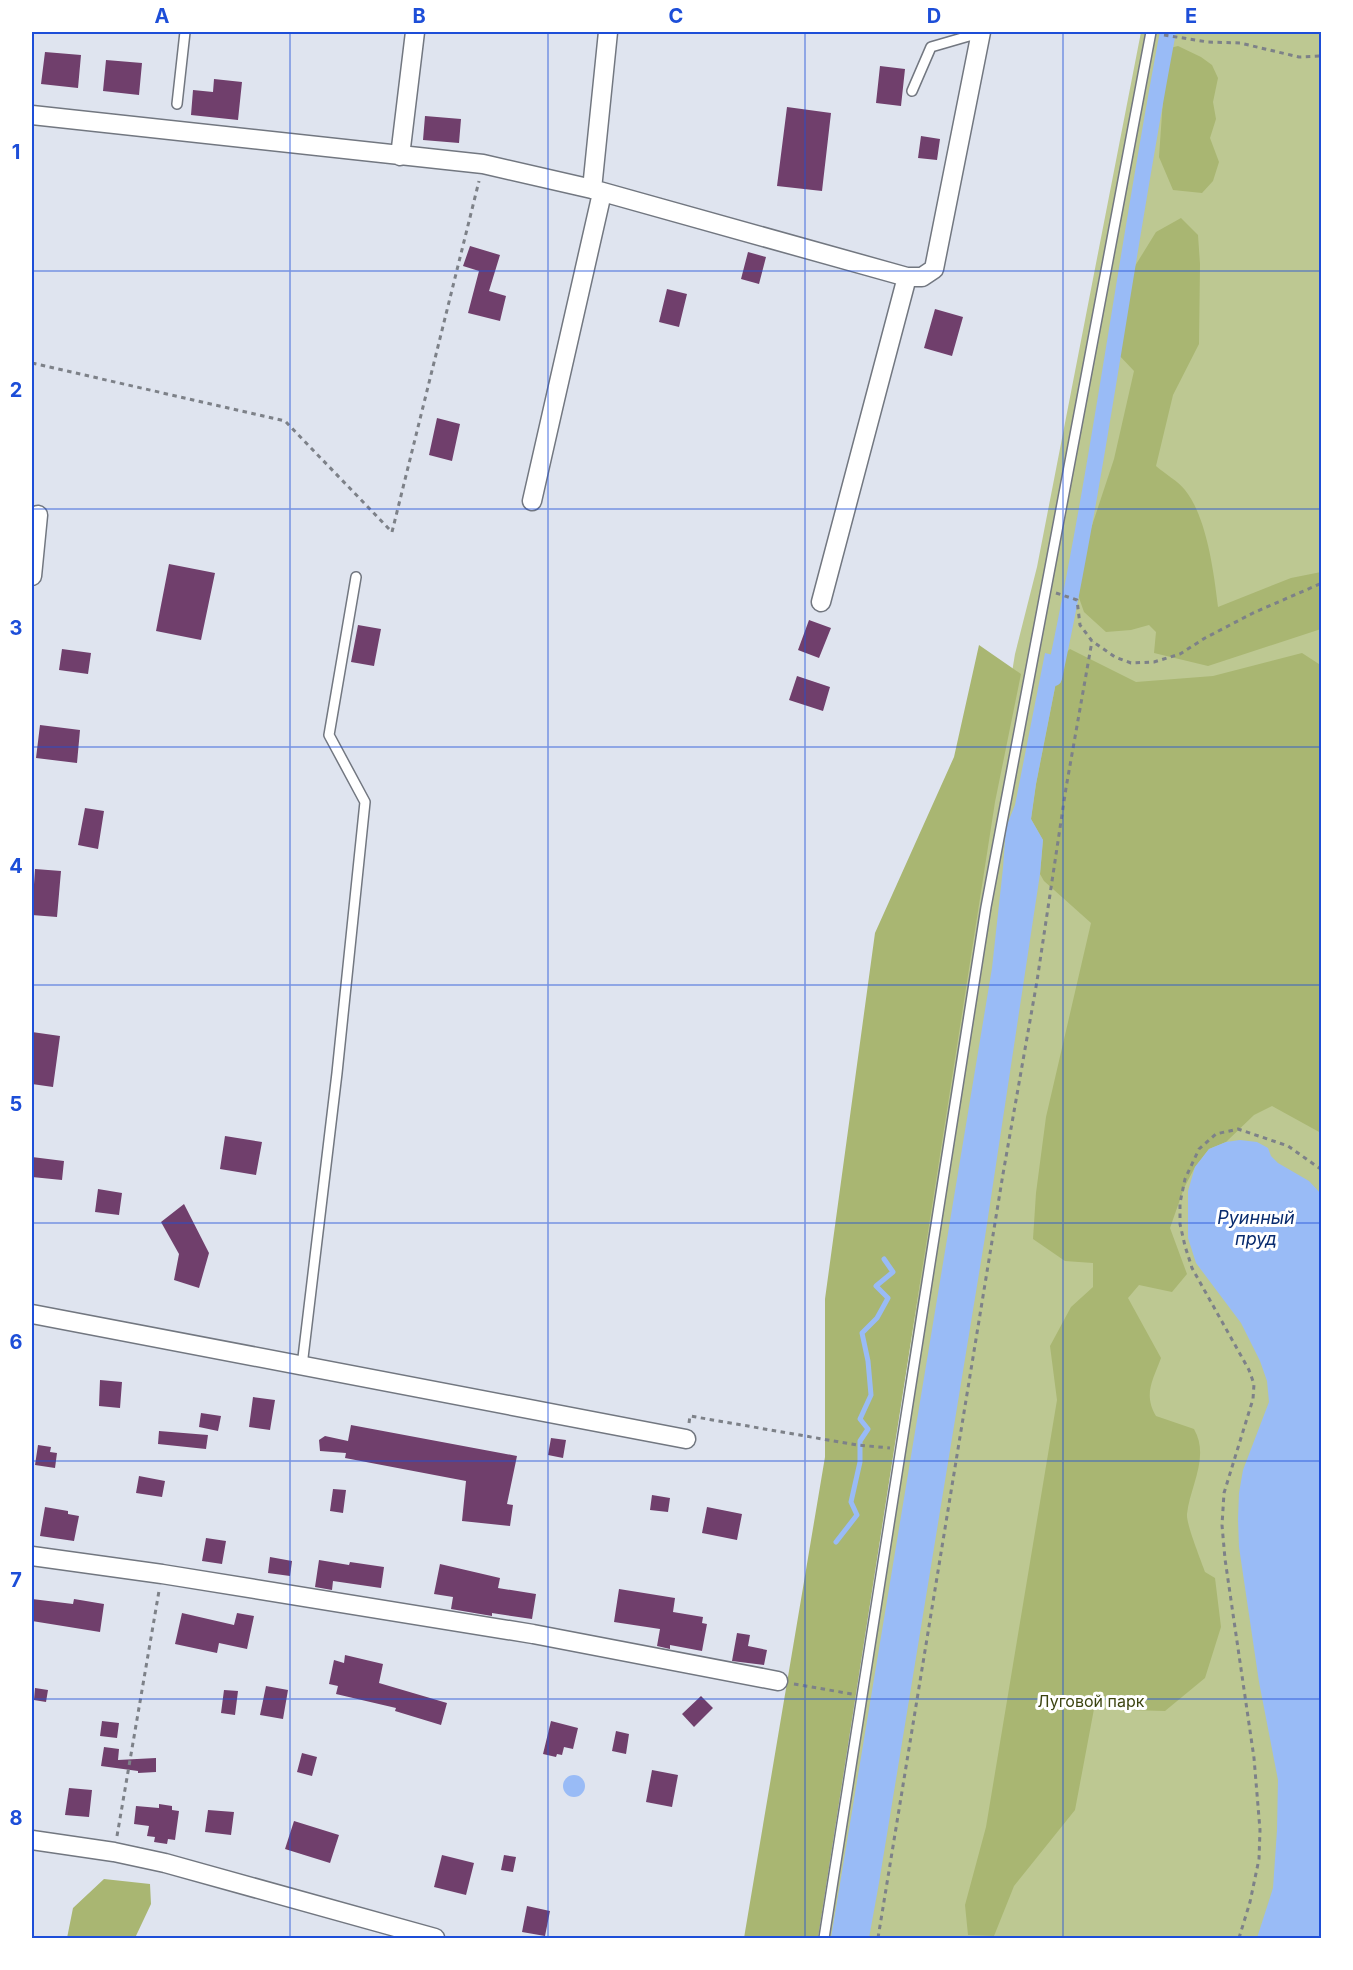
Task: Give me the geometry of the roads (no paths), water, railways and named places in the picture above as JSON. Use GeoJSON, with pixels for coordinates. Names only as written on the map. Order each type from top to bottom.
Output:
{"type":"FeatureCollection","features":[{"type":"Feature","properties":{"kind":"street"},"geometry":{"type":"LineString","coordinates":[[400,156],[415,32]]}},
{"type":"Feature","properties":{"kind":"street"},"geometry":{"type":"LineString","coordinates":[[532,501],[597,191],[608,32]]}},
{"type":"Feature","properties":{"kind":"street"},"geometry":{"type":"LineString","coordinates":[[32,115],[483,165],[597,191],[907,277],[922,277],[934,269],[980,34]]}},
{"type":"Feature","properties":{"kind":"street"},"geometry":{"type":"LineString","coordinates":[[821,602],[907,277]]}},
{"type":"Feature","properties":{"kind":"street"},"geometry":{"type":"LineString","coordinates":[[32,576],[38,515]]}},
{"type":"Feature","properties":{"kind":"street"},"geometry":{"type":"LineString","coordinates":[[32,1314],[686,1439]]}},
{"type":"Feature","properties":{"kind":"street"},"geometry":{"type":"LineString","coordinates":[[32,1556],[533,1634],[778,1681]]}},
{"type":"Feature","properties":{"kind":"street"},"geometry":{"type":"LineString","coordinates":[[32,1840],[114,1852],[165,1863],[435,1938]]}},
{"type":"Feature","properties":{"kind":"lane"},"geometry":{"type":"LineString","coordinates":[[177,104],[185,32]]}},
{"type":"Feature","properties":{"kind":"lane"},"geometry":{"type":"LineString","coordinates":[[824,1938],[988,895],[1150,32]]}},
{"type":"Feature","properties":{"kind":"lane"},"geometry":{"type":"LineString","coordinates":[[912,91],[931,47],[980,34]]}},
{"type":"Feature","properties":{"kind":"lane"},"geometry":{"type":"LineString","coordinates":[[302,1366],[337,1073],[365,802],[329,735],[356,577]]}},
{"type":"Feature","properties":{"kind":"water"},"geometry":{"type":"Polygon","coordinates":[[[1045,653],[1061,657],[1031,819],[1043,840],[1040,874],[985,1237],[879,1883],[869,1938],[831,1938],[992,968],[1006,827],[1015,805],[1045,653]]]}},
{"type":"Feature","properties":{"kind":"water","name":"Руинный пруд"},"geometry":{"type":"Polygon","coordinates":[[[1240,1140],[1257,1142],[1268,1148],[1271,1156],[1278,1163],[1309,1181],[1321,1194],[1321,1938],[1257,1938],[1273,1888],[1278,1780],[1259,1682],[1239,1547],[1238,1519],[1243,1470],[1269,1402],[1267,1381],[1241,1323],[1196,1263],[1188,1238],[1188,1191],[1195,1167],[1209,1149],[1226,1142],[1240,1140]]]}},
{"type":"Feature","properties":{"kind":"water"},"geometry":{"type":"Polygon","coordinates":[[[574,1775],[582,1778],[585,1786],[582,1794],[574,1797],[566,1794],[563,1786],[566,1778],[574,1775]]]}},
{"type":"Feature","properties":{"kind":"waterway"},"geometry":{"type":"LineString","coordinates":[[1054,678],[1085,517],[1168,32]]}},
{"type":"Feature","properties":{"kind":"waterway"},"geometry":{"type":"LineString","coordinates":[[836,1542],[857,1515],[851,1502],[860,1462],[860,1441],[868,1429],[860,1419],[871,1395],[868,1361],[862,1333],[877,1318],[888,1298],[876,1286],[893,1272],[884,1259]]}},
{"type":"Feature","properties":{"kind":"park label","name":"Луговой парк"},"geometry":{"type":"Point","coordinates":[1091,1701]}}]}
